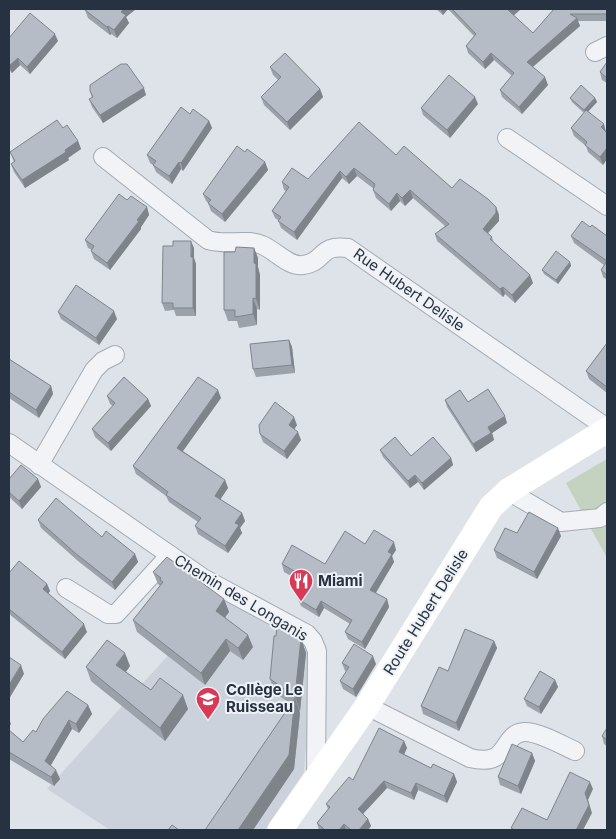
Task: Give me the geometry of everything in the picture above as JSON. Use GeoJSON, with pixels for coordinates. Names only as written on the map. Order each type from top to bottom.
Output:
{"type":"FeatureCollection","features":[{"type":"Feature","properties":{"kind":"main road","name":"Route Hubert Delisle"},"geometry":{"type":"LineString","coordinates":[[280,830],[366,706],[491,508],[508,491],[607,429]]}},
{"type":"Feature","properties":{"kind":"street"},"geometry":{"type":"LineString","coordinates":[[507,138],[607,206]]}},
{"type":"Feature","properties":{"kind":"street","name":"Rue Hubert Delisle"},"geometry":{"type":"LineString","coordinates":[[103,157],[208,240],[216,243],[249,242],[260,244],[298,265],[305,265],[317,260],[330,248],[336,246],[348,248],[607,429]]}},
{"type":"Feature","properties":{"kind":"street"},"geometry":{"type":"LineString","coordinates":[[40,464],[94,370],[103,361],[115,355]]}},
{"type":"Feature","properties":{"kind":"street","name":"Chemin des Longanis"},"geometry":{"type":"LineString","coordinates":[[9,443],[203,578],[307,634],[313,641],[317,652],[316,777]]}},
{"type":"Feature","properties":{"kind":"street"},"geometry":{"type":"LineString","coordinates":[[508,491],[561,522],[600,518],[607,512]]}},
{"type":"Feature","properties":{"kind":"street"},"geometry":{"type":"LineString","coordinates":[[66,588],[108,614],[116,614],[170,555]]}},
{"type":"Feature","properties":{"kind":"street"},"geometry":{"type":"LineString","coordinates":[[366,706],[470,758],[484,762],[497,758],[513,736],[524,732],[535,734],[575,750]]}},
{"type":"Feature","properties":{"kind":"shaded area","name":"Collège Le Ruisseau"},"geometry":{"type":"Polygon","coordinates":[[[220,598],[283,631],[304,648],[311,658],[312,669],[304,772],[265,830],[110,830],[47,789],[220,598]]]}},
{"type":"Feature","properties":{"kind":"green space"},"geometry":{"type":"Polygon","coordinates":[[[607,459],[607,558],[566,483],[607,459]]]}},
{"type":"Feature","properties":{"kind":"building"},"geometry":{"type":"Polygon","coordinates":[[[86,9],[124,9],[121,12],[126,15],[114,30],[107,27],[86,9]]]}},
{"type":"Feature","properties":{"kind":"building"},"geometry":{"type":"Polygon","coordinates":[[[452,9],[510,9],[508,10],[533,33],[554,9],[607,9],[607,13],[570,14],[577,18],[527,62],[545,77],[519,107],[500,90],[514,73],[491,53],[483,62],[466,46],[476,34],[452,9]]]}},
{"type":"Feature","properties":{"kind":"building"},"geometry":{"type":"Polygon","coordinates":[[[30,13],[55,34],[27,67],[18,58],[9,66],[9,38],[30,13]]]}},
{"type":"Feature","properties":{"kind":"building"},"geometry":{"type":"Polygon","coordinates":[[[285,53],[320,89],[287,122],[261,97],[281,77],[270,67],[285,53]]]}},
{"type":"Feature","properties":{"kind":"building"},"geometry":{"type":"Polygon","coordinates":[[[607,62],[607,78],[600,72],[607,62]]]}},
{"type":"Feature","properties":{"kind":"building"},"geometry":{"type":"Polygon","coordinates":[[[121,64],[127,64],[144,88],[100,115],[89,99],[93,97],[90,85],[121,64]]]}},
{"type":"Feature","properties":{"kind":"building"},"geometry":{"type":"Polygon","coordinates":[[[449,75],[475,97],[447,130],[421,108],[449,75]]]}},
{"type":"Feature","properties":{"kind":"building"},"geometry":{"type":"Polygon","coordinates":[[[581,85],[595,98],[584,110],[570,98],[581,85]]]}},
{"type":"Feature","properties":{"kind":"building"},"geometry":{"type":"Polygon","coordinates":[[[181,107],[190,114],[193,109],[209,121],[181,163],[179,162],[169,176],[153,165],[156,161],[147,155],[181,107]]]}},
{"type":"Feature","properties":{"kind":"building"},"geometry":{"type":"Polygon","coordinates":[[[586,110],[604,124],[601,127],[607,133],[607,148],[600,157],[585,145],[587,142],[571,128],[586,110]]]}},
{"type":"Feature","properties":{"kind":"building"},"geometry":{"type":"Polygon","coordinates":[[[57,120],[63,128],[67,125],[78,141],[65,150],[66,152],[22,180],[11,164],[15,161],[10,152],[57,120]]]}},
{"type":"Feature","properties":{"kind":"building"},"geometry":{"type":"Polygon","coordinates":[[[359,122],[396,155],[404,146],[452,188],[460,179],[496,207],[496,213],[483,229],[492,237],[490,239],[530,275],[512,295],[503,287],[500,289],[435,234],[449,224],[410,190],[402,198],[397,193],[389,204],[373,190],[375,184],[354,168],[346,177],[340,171],[294,232],[278,221],[281,217],[272,211],[289,187],[282,182],[292,168],[308,179],[359,122]]]}},
{"type":"Feature","properties":{"kind":"building"},"geometry":{"type":"Polygon","coordinates":[[[237,146],[245,152],[247,149],[265,162],[222,214],[208,203],[211,200],[203,194],[237,146]]]}},
{"type":"Feature","properties":{"kind":"building"},"geometry":{"type":"Polygon","coordinates":[[[119,194],[127,200],[131,196],[147,207],[137,220],[139,221],[107,263],[91,251],[94,246],[85,240],[119,194]]]}},
{"type":"Feature","properties":{"kind":"building"},"geometry":{"type":"Polygon","coordinates":[[[582,221],[590,227],[592,225],[607,236],[607,261],[571,236],[582,221]]]}},
{"type":"Feature","properties":{"kind":"building"},"geometry":{"type":"Polygon","coordinates":[[[173,241],[191,241],[191,257],[193,257],[193,308],[173,308],[173,303],[162,303],[163,246],[173,246],[173,241]]]}},
{"type":"Feature","properties":{"kind":"building"},"geometry":{"type":"Polygon","coordinates":[[[236,247],[254,248],[256,299],[253,298],[253,314],[235,317],[235,310],[224,310],[224,252],[235,252],[236,247]]]}},
{"type":"Feature","properties":{"kind":"building"},"geometry":{"type":"Polygon","coordinates":[[[556,251],[570,262],[556,280],[542,270],[556,251]]]}},
{"type":"Feature","properties":{"kind":"building"},"geometry":{"type":"Polygon","coordinates":[[[607,261],[607,275],[601,270],[607,261]]]}},
{"type":"Feature","properties":{"kind":"building"},"geometry":{"type":"Polygon","coordinates":[[[76,285],[114,311],[96,338],[58,312],[76,285]]]}},
{"type":"Feature","properties":{"kind":"building"},"geometry":{"type":"Polygon","coordinates":[[[289,340],[292,365],[253,369],[250,344],[289,340]]]}},
{"type":"Feature","properties":{"kind":"building"},"geometry":{"type":"Polygon","coordinates":[[[607,343],[607,387],[586,371],[607,343]]]}},
{"type":"Feature","properties":{"kind":"building"},"geometry":{"type":"Polygon","coordinates":[[[9,359],[51,386],[36,410],[9,392],[9,359]]]}},
{"type":"Feature","properties":{"kind":"building"},"geometry":{"type":"Polygon","coordinates":[[[124,377],[148,399],[108,443],[92,429],[115,403],[107,396],[124,377]]]}},
{"type":"Feature","properties":{"kind":"building"},"geometry":{"type":"Polygon","coordinates":[[[198,377],[218,390],[177,448],[225,480],[215,496],[242,513],[235,523],[239,525],[225,546],[195,526],[201,518],[166,495],[168,492],[133,466],[198,377]]]}},
{"type":"Feature","properties":{"kind":"building"},"geometry":{"type":"Polygon","coordinates":[[[488,389],[505,416],[488,427],[491,433],[473,444],[445,400],[460,390],[468,402],[488,389]]]}},
{"type":"Feature","properties":{"kind":"building"},"geometry":{"type":"Polygon","coordinates":[[[275,402],[294,417],[289,425],[298,432],[284,451],[260,434],[259,425],[275,402]]]}},
{"type":"Feature","properties":{"kind":"building"},"geometry":{"type":"Polygon","coordinates":[[[395,437],[411,456],[433,437],[451,458],[422,483],[415,475],[408,481],[380,450],[395,437]]]}},
{"type":"Feature","properties":{"kind":"building"},"geometry":{"type":"Polygon","coordinates":[[[21,465],[38,479],[19,501],[9,492],[9,479],[21,465]]]}},
{"type":"Feature","properties":{"kind":"building"},"geometry":{"type":"Polygon","coordinates":[[[56,498],[102,537],[106,531],[135,554],[112,582],[75,553],[38,520],[56,498]]]}},
{"type":"Feature","properties":{"kind":"building"},"geometry":{"type":"Polygon","coordinates":[[[529,512],[558,528],[534,572],[494,550],[505,528],[517,533],[529,512]]]}},
{"type":"Feature","properties":{"kind":"building"},"geometry":{"type":"Polygon","coordinates":[[[374,530],[394,542],[388,552],[392,554],[370,590],[387,599],[362,642],[345,632],[352,620],[321,601],[316,610],[298,599],[310,580],[282,564],[292,545],[325,564],[345,531],[365,544],[374,530]]]}},
{"type":"Feature","properties":{"kind":"building"},"geometry":{"type":"Polygon","coordinates":[[[167,557],[224,599],[216,611],[248,635],[238,648],[226,639],[201,673],[133,620],[163,582],[153,572],[167,557]]]}},
{"type":"Feature","properties":{"kind":"building"},"geometry":{"type":"Polygon","coordinates":[[[19,561],[47,584],[43,589],[84,624],[62,652],[9,609],[9,573],[19,561]]]}},
{"type":"Feature","properties":{"kind":"building"},"geometry":{"type":"Polygon","coordinates":[[[277,627],[290,629],[301,638],[295,696],[270,679],[274,636],[276,636],[277,627]]]}},
{"type":"Feature","properties":{"kind":"building"},"geometry":{"type":"Polygon","coordinates":[[[465,629],[494,641],[456,723],[421,706],[439,667],[448,671],[465,629]]]}},
{"type":"Feature","properties":{"kind":"building"},"geometry":{"type":"Polygon","coordinates":[[[107,640],[125,653],[116,665],[151,690],[160,678],[183,695],[160,728],[86,667],[107,640]]]}},
{"type":"Feature","properties":{"kind":"building"},"geometry":{"type":"Polygon","coordinates":[[[354,644],[373,656],[353,689],[340,681],[349,667],[342,663],[354,644]]]}},
{"type":"Feature","properties":{"kind":"building"},"geometry":{"type":"Polygon","coordinates":[[[9,657],[21,665],[9,685],[9,657]]]}},
{"type":"Feature","properties":{"kind":"building"},"geometry":{"type":"Polygon","coordinates":[[[540,671],[555,680],[539,707],[524,699],[540,671]]]}},
{"type":"Feature","properties":{"kind":"building"},"geometry":{"type":"Polygon","coordinates":[[[67,691],[88,705],[76,724],[69,720],[45,761],[56,770],[51,777],[9,752],[9,730],[23,742],[33,730],[36,732],[43,719],[67,691]]]}},
{"type":"Feature","properties":{"kind":"building"},"geometry":{"type":"Polygon","coordinates":[[[295,698],[289,755],[238,830],[205,830],[295,698]]]}},
{"type":"Feature","properties":{"kind":"building"},"geometry":{"type":"Polygon","coordinates":[[[379,728],[404,741],[399,752],[431,768],[433,764],[454,774],[444,796],[416,783],[411,793],[384,781],[358,809],[368,819],[359,830],[351,830],[344,824],[339,830],[325,830],[317,823],[330,807],[326,804],[349,777],[353,780],[379,728]]]}},
{"type":"Feature","properties":{"kind":"building"},"geometry":{"type":"Polygon","coordinates":[[[607,728],[607,740],[602,736],[607,728]]]}},
{"type":"Feature","properties":{"kind":"building"},"geometry":{"type":"Polygon","coordinates":[[[512,744],[532,753],[518,786],[498,777],[512,744]]]}},
{"type":"Feature","properties":{"kind":"building"},"geometry":{"type":"Polygon","coordinates":[[[570,772],[590,782],[585,793],[589,805],[576,830],[515,830],[511,828],[522,808],[547,820],[570,772]]]}},
{"type":"Feature","properties":{"kind":"building"},"geometry":{"type":"Polygon","coordinates":[[[172,825],[179,830],[168,830],[172,825]]]}},
{"type":"Feature","properties":{"kind":"place","name":"Miami"},"geometry":{"type":"Point","coordinates":[301,602]}},
{"type":"Feature","properties":{"kind":"place","name":"Collège Le Ruisseau"},"geometry":{"type":"Point","coordinates":[208,720]}}]}
